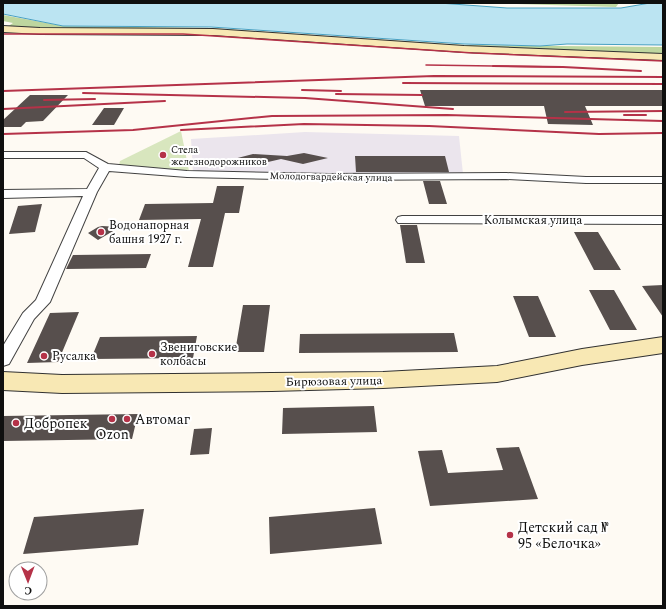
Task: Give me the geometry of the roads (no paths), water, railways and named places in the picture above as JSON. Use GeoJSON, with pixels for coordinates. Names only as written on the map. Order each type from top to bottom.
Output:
{"type":"FeatureCollection","features":[{"type":"Feature","properties":{"kind":"main road"},"geometry":{"type":"LineString","coordinates":[[3,29],[40,31],[213,32],[464,49],[663,57]]}},
{"type":"Feature","properties":{"kind":"main road","name":"Бирюзовая улица"},"geometry":{"type":"LineString","coordinates":[[3,381],[62,384],[272,382],[383,380],[497,374],[582,357],[663,345]]}},
{"type":"Feature","properties":{"kind":"street","name":"Молодогвардейская улица"},"geometry":{"type":"LineString","coordinates":[[3,155],[86,155],[105,167],[183,174],[328,177],[506,176],[586,180],[663,180]]}},
{"type":"Feature","properties":{"kind":"street"},"geometry":{"type":"LineString","coordinates":[[3,360],[28,316],[43,302],[91,192],[105,167]]}},
{"type":"Feature","properties":{"kind":"street"},"geometry":{"type":"LineString","coordinates":[[3,194],[91,192]]}},
{"type":"Feature","properties":{"kind":"street","name":"Колымская улица"},"geometry":{"type":"LineString","coordinates":[[402,220],[663,220]]}},
{"type":"Feature","properties":{"kind":"water"},"geometry":{"type":"Polygon","coordinates":[[[3,3],[439,3],[507,8],[621,8],[650,3],[663,3],[663,45],[567,44],[540,46],[464,44],[211,27],[63,26],[3,14],[3,3]]]}},
{"type":"Feature","properties":{"kind":"railway"},"geometry":{"type":"LineString","coordinates":[[3,34],[183,34],[473,53],[663,61]]}},
{"type":"Feature","properties":{"kind":"railway"},"geometry":{"type":"LineString","coordinates":[[426,65],[528,66]]}},
{"type":"Feature","properties":{"kind":"railway"},"geometry":{"type":"LineString","coordinates":[[493,66],[528,66]]}},
{"type":"Feature","properties":{"kind":"railway"},"geometry":{"type":"LineString","coordinates":[[528,66],[641,71]]}},
{"type":"Feature","properties":{"kind":"railway"},"geometry":{"type":"LineString","coordinates":[[528,66],[562,67]]}},
{"type":"Feature","properties":{"kind":"railway"},"geometry":{"type":"LineString","coordinates":[[3,91],[434,76],[663,77]]}},
{"type":"Feature","properties":{"kind":"railway"},"geometry":{"type":"LineString","coordinates":[[403,83],[663,84]]}},
{"type":"Feature","properties":{"kind":"railway"},"geometry":{"type":"LineString","coordinates":[[302,90],[341,91]]}},
{"type":"Feature","properties":{"kind":"railway"},"geometry":{"type":"LineString","coordinates":[[83,93],[305,98],[453,109]]}},
{"type":"Feature","properties":{"kind":"railway"},"geometry":{"type":"LineString","coordinates":[[336,94],[422,95]]}},
{"type":"Feature","properties":{"kind":"railway"},"geometry":{"type":"LineString","coordinates":[[44,100],[95,99]]}},
{"type":"Feature","properties":{"kind":"railway"},"geometry":{"type":"LineString","coordinates":[[3,109],[165,101]]}},
{"type":"Feature","properties":{"kind":"railway"},"geometry":{"type":"LineString","coordinates":[[565,112],[663,111]]}},
{"type":"Feature","properties":{"kind":"railway"},"geometry":{"type":"LineString","coordinates":[[3,134],[133,130],[272,116],[447,115],[663,121]]}},
{"type":"Feature","properties":{"kind":"railway"},"geometry":{"type":"LineString","coordinates":[[624,115],[646,115]]}},
{"type":"Feature","properties":{"kind":"railway"},"geometry":{"type":"LineString","coordinates":[[181,130],[304,124],[429,126],[599,134],[663,133]]}},
{"type":"Feature","properties":{"kind":"place","name":"Стела железнодорожников"},"geometry":{"type":"Point","coordinates":[163,155]}},
{"type":"Feature","properties":{"kind":"place","name":"Водонапорная башня 1927 г."},"geometry":{"type":"Point","coordinates":[101,232]}},
{"type":"Feature","properties":{"kind":"place","name":"Звениговские колбасы"},"geometry":{"type":"Point","coordinates":[152,354]}},
{"type":"Feature","properties":{"kind":"place","name":"Русалка"},"geometry":{"type":"Point","coordinates":[44,356]}},
{"type":"Feature","properties":{"kind":"place","name":"Ozon"},"geometry":{"type":"Point","coordinates":[112,419]}},
{"type":"Feature","properties":{"kind":"place","name":"Автомаг"},"geometry":{"type":"Point","coordinates":[127,419]}},
{"type":"Feature","properties":{"kind":"place","name":"Добропек"},"geometry":{"type":"Point","coordinates":[16,423]}},
{"type":"Feature","properties":{"kind":"place","name":"Детский сад № 95 «Белочка»"},"geometry":{"type":"Point","coordinates":[510,535]}}]}
